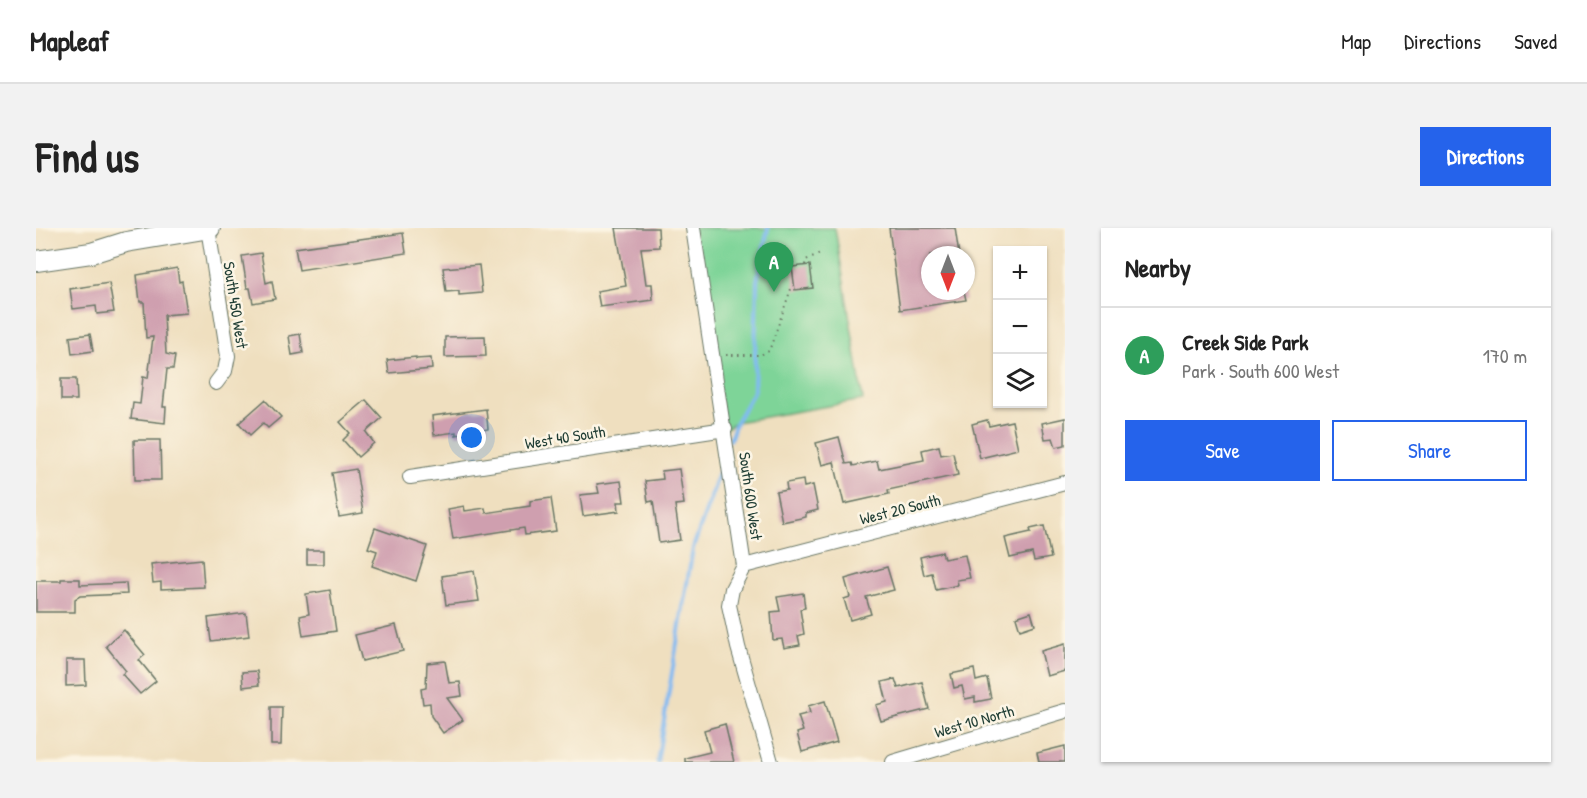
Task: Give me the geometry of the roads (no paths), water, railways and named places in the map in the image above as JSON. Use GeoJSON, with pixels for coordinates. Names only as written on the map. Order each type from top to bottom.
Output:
{"type":"FeatureCollection","features":[{"type":"Feature","properties":{"kind":"street"},"geometry":{"type":"LineString","coordinates":[[36,261],[92,253],[126,242],[209,228]]}},
{"type":"Feature","properties":{"kind":"street","name":"South 450 West"},"geometry":{"type":"LineString","coordinates":[[209,228],[228,356],[225,371],[216,383]]}},
{"type":"Feature","properties":{"kind":"street","name":"South 600 West"},"geometry":{"type":"LineString","coordinates":[[693,228],[744,566]]}},
{"type":"Feature","properties":{"kind":"street","name":"West 40 South"},"geometry":{"type":"LineString","coordinates":[[410,477],[725,429]]}},
{"type":"Feature","properties":{"kind":"street","name":"West 20 South"},"geometry":{"type":"LineString","coordinates":[[744,566],[1065,483]]}},
{"type":"Feature","properties":{"kind":"street"},"geometry":{"type":"LineString","coordinates":[[744,566],[732,589],[729,605],[738,647],[771,762]]}},
{"type":"Feature","properties":{"kind":"street","name":"West 10 North"},"geometry":{"type":"LineString","coordinates":[[893,762],[1065,711]]}},
{"type":"Feature","properties":{"kind":"waterway"},"geometry":{"type":"LineString","coordinates":[[730,440],[736,422],[754,391],[757,281],[768,228]]}},
{"type":"Feature","properties":{"kind":"waterway"},"geometry":{"type":"LineString","coordinates":[[657,762],[693,548],[723,462]]}},
{"type":"Feature","properties":{"kind":"place","name":"Creek Side Park"},"geometry":{"type":"Point","coordinates":[774,292]}}]}
